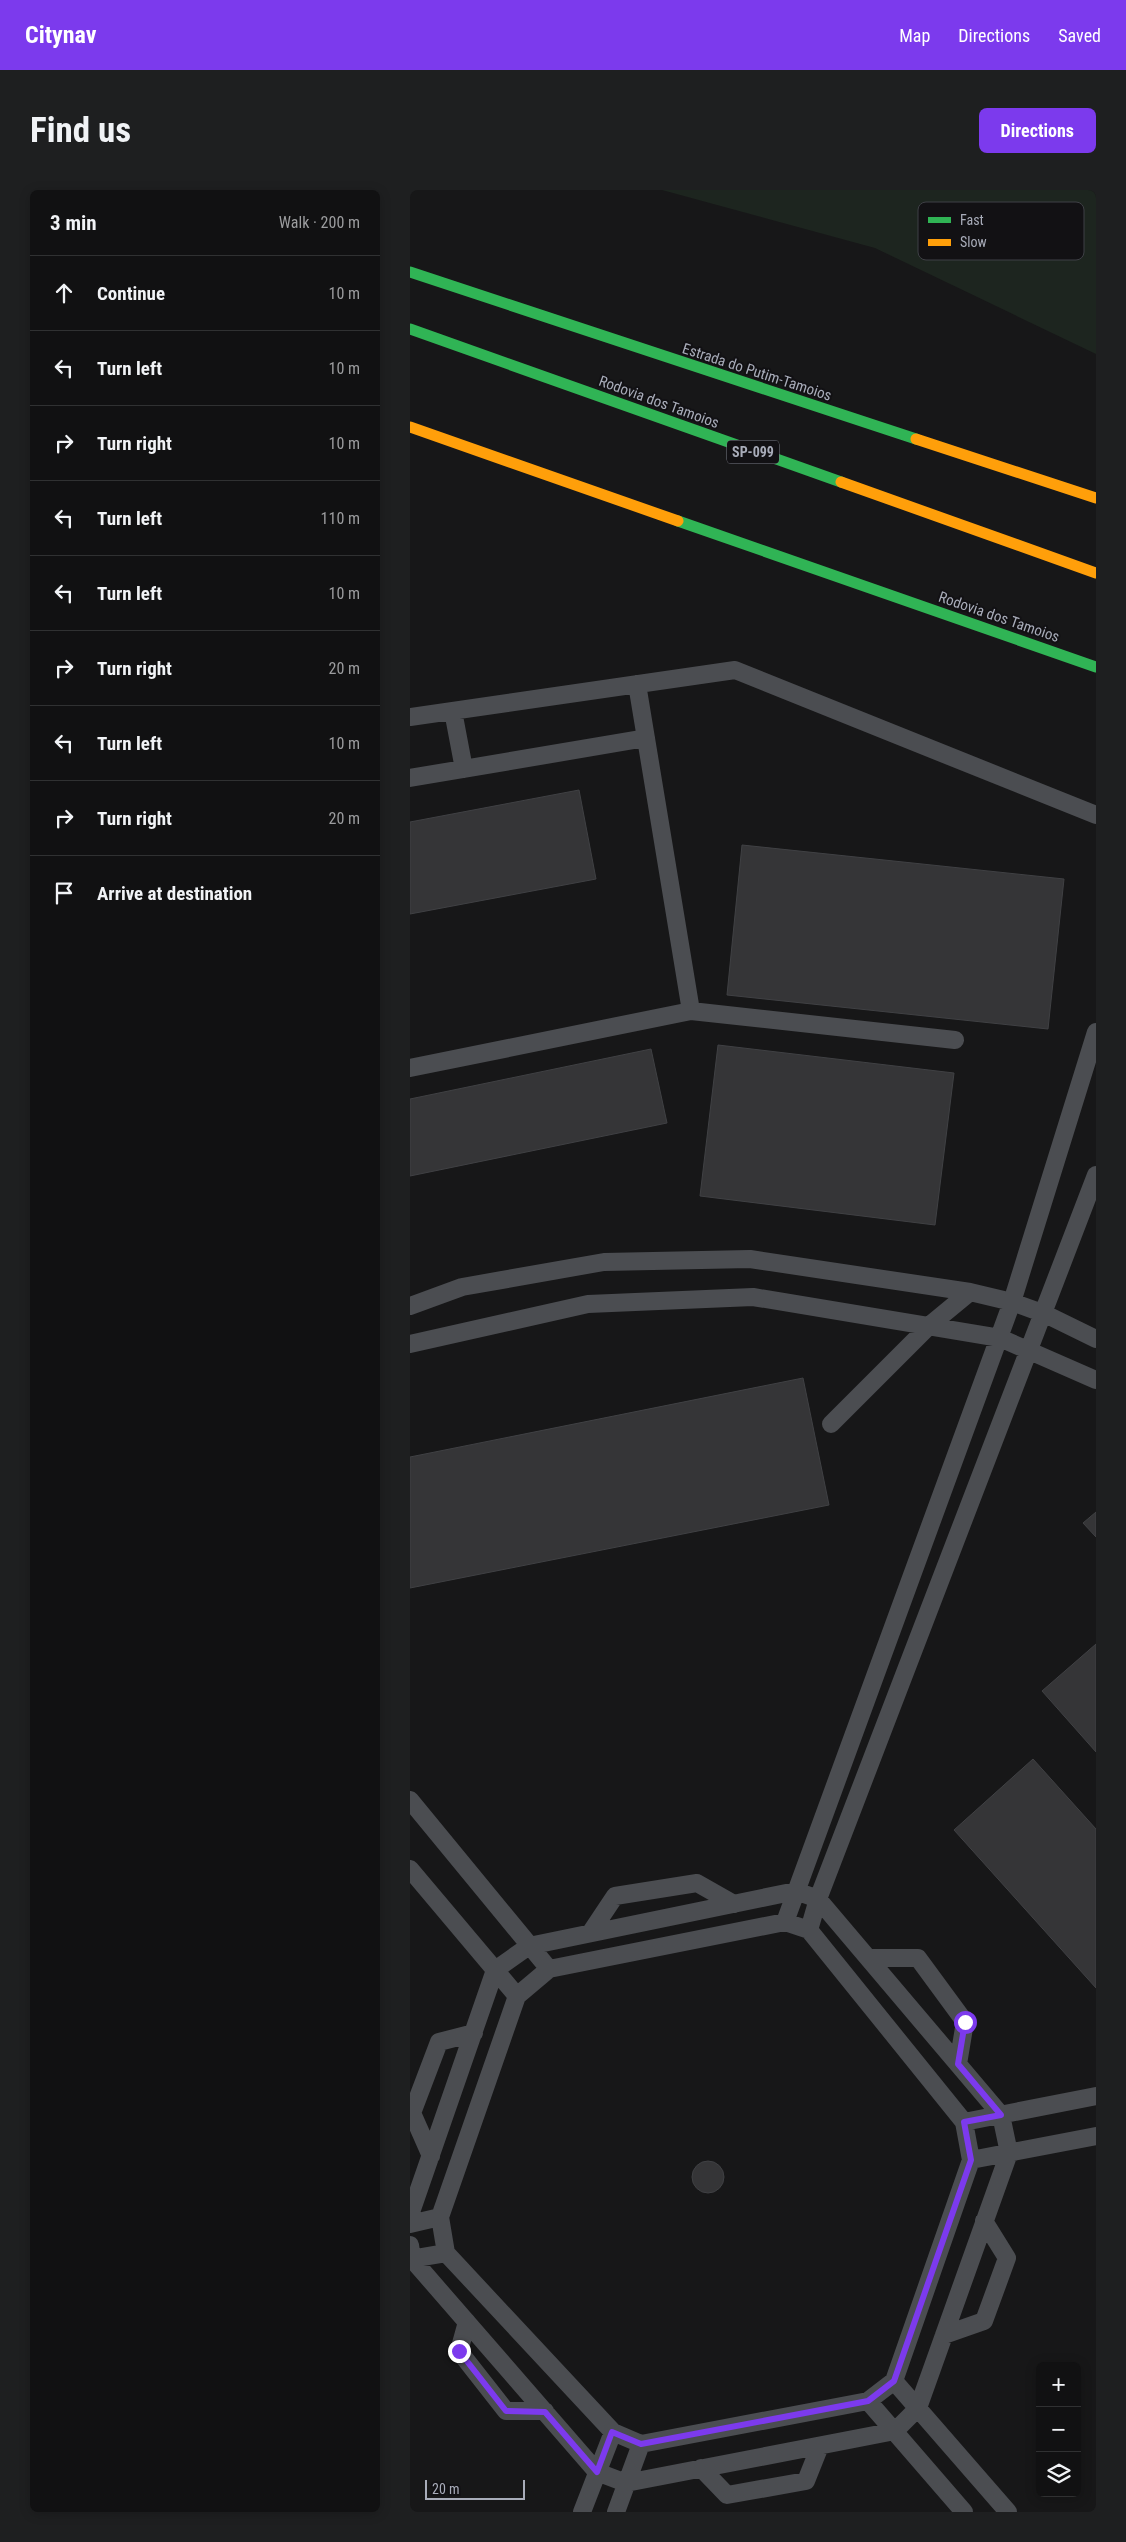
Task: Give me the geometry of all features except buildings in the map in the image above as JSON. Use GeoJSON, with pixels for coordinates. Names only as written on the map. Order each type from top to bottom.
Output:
{"type":"FeatureCollection","features":[{"type":"Feature","properties":{"kind":"main road","name":"Estrada do Putim-Tamoios"},"geometry":{"type":"LineString","coordinates":[[410,272],[1096,498]]}},
{"type":"Feature","properties":{"kind":"main road","name":"Rodovia dos Tamoios"},"geometry":{"type":"LineString","coordinates":[[410,329],[1096,574]]}},
{"type":"Feature","properties":{"kind":"main road","name":"Rodovia dos Tamoios"},"geometry":{"type":"LineString","coordinates":[[410,427],[1096,667]]}},
{"type":"Feature","properties":{"kind":"lane"},"geometry":{"type":"LineString","coordinates":[[410,717],[735,670],[1096,815]]}},
{"type":"Feature","properties":{"kind":"lane"},"geometry":{"type":"LineString","coordinates":[[637,684],[692,1011]]}},
{"type":"Feature","properties":{"kind":"lane"},"geometry":{"type":"LineString","coordinates":[[453,711],[464,769]]}},
{"type":"Feature","properties":{"kind":"lane"},"geometry":{"type":"LineString","coordinates":[[410,778],[646,738]]}},
{"type":"Feature","properties":{"kind":"lane"},"geometry":{"type":"LineString","coordinates":[[410,1068],[692,1011],[955,1040]]}},
{"type":"Feature","properties":{"kind":"lane"},"geometry":{"type":"LineString","coordinates":[[785,1922],[1000,1338],[1096,1032]]}},
{"type":"Feature","properties":{"kind":"lane"},"geometry":{"type":"LineString","coordinates":[[809,1930],[818,1899],[1096,1175]]}},
{"type":"Feature","properties":{"kind":"lane"},"geometry":{"type":"LineString","coordinates":[[410,1306],[462,1287],[614,1262],[750,1259],[970,1292],[1012,1302],[1044,1314],[1096,1339]]}},
{"type":"Feature","properties":{"kind":"lane"},"geometry":{"type":"LineString","coordinates":[[830,1424],[930,1325],[970,1292]]}},
{"type":"Feature","properties":{"kind":"lane"},"geometry":{"type":"LineString","coordinates":[[410,1344],[588,1304],[753,1297],[1000,1338],[1096,1380]]}},
{"type":"Feature","properties":{"kind":"lane"},"geometry":{"type":"LineString","coordinates":[[410,1800],[549,1969]]}},
{"type":"Feature","properties":{"kind":"lane"},"geometry":{"type":"LineString","coordinates":[[410,1869],[517,1996]]}},
{"type":"Feature","properties":{"kind":"lane"},"geometry":{"type":"LineString","coordinates":[[591,1932],[614,1896],[697,1883],[734,1904]]}},
{"type":"Feature","properties":{"kind":"lane"},"geometry":{"type":"LineString","coordinates":[[410,2215],[495,1970],[529,1946],[796,1891],[818,1899],[1001,2115],[1009,2153],[918,2408],[895,2431],[626,2483],[597,2472],[467,2322],[411,2254]]}},
{"type":"Feature","properties":{"kind":"lane"},"geometry":{"type":"LineString","coordinates":[[785,1922],[809,1930],[964,2122],[971,2160],[894,2381],[868,2401],[641,2444],[612,2432],[446,2253],[440,2217],[517,1996],[549,1969],[785,1922]]}},
{"type":"Feature","properties":{"kind":"lane"},"geometry":{"type":"LineString","coordinates":[[869,1958],[918,1958],[965,2022],[958,2064]]}},
{"type":"Feature","properties":{"kind":"lane"},"geometry":{"type":"LineString","coordinates":[[431,2156],[412,2113],[439,2042],[474,2033]]}},
{"type":"Feature","properties":{"kind":"lane"},"geometry":{"type":"LineString","coordinates":[[964,2122],[1096,2096]]}},
{"type":"Feature","properties":{"kind":"lane"},"geometry":{"type":"LineString","coordinates":[[971,2160],[1096,2136]]}},
{"type":"Feature","properties":{"kind":"lane"},"geometry":{"type":"LineString","coordinates":[[410,2224],[440,2217]]}},
{"type":"Feature","properties":{"kind":"lane"},"geometry":{"type":"LineString","coordinates":[[944,2335],[984,2321],[1007,2258],[984,2221]]}},
{"type":"Feature","properties":{"kind":"lane"},"geometry":{"type":"LineString","coordinates":[[411,2254],[446,2253]]}},
{"type":"Feature","properties":{"kind":"lane"},"geometry":{"type":"LineString","coordinates":[[467,2322],[459,2351],[506,2411],[545,2412]]}},
{"type":"Feature","properties":{"kind":"lane"},"geometry":{"type":"LineString","coordinates":[[894,2381],[1008,2512]]}},
{"type":"Feature","properties":{"kind":"lane"},"geometry":{"type":"LineString","coordinates":[[868,2401],[964,2512]]}},
{"type":"Feature","properties":{"kind":"lane"},"geometry":{"type":"LineString","coordinates":[[582,2512],[612,2432]]}},
{"type":"Feature","properties":{"kind":"lane"},"geometry":{"type":"LineString","coordinates":[[616,2512],[641,2444]]}},
{"type":"Feature","properties":{"kind":"lane"},"geometry":{"type":"LineString","coordinates":[[701,2468],[727,2495],[806,2481],[820,2446]]}},
{"type":"Feature","properties":{"kind":"shaded area"},"geometry":{"type":"Polygon","coordinates":[[[662,190],[1096,190],[1096,354],[875,248],[662,190]]]}},
{"type":"Feature","properties":{"kind":"traffic: fast"},"geometry":{"type":"LineString","coordinates":[[410,272],[916,439]]}},
{"type":"Feature","properties":{"kind":"traffic: fast"},"geometry":{"type":"LineString","coordinates":[[410,329],[841,482]]}},
{"type":"Feature","properties":{"kind":"traffic: fast"},"geometry":{"type":"LineString","coordinates":[[678,521],[1096,667]]}},
{"type":"Feature","properties":{"kind":"traffic: slow"},"geometry":{"type":"LineString","coordinates":[[410,427],[678,521]]}},
{"type":"Feature","properties":{"kind":"traffic: slow"},"geometry":{"type":"LineString","coordinates":[[916,439],[1096,498]]}},
{"type":"Feature","properties":{"kind":"traffic: slow"},"geometry":{"type":"LineString","coordinates":[[841,482],[1096,573]]}},
{"type":"Feature","properties":{"kind":"route"},"geometry":{"type":"LineString","coordinates":[[459,2351],[506,2411],[545,2412],[597,2472],[612,2432],[641,2444],[868,2401],[894,2381],[971,2160],[964,2122],[1001,2115],[958,2064],[965,2022]]}}]}
